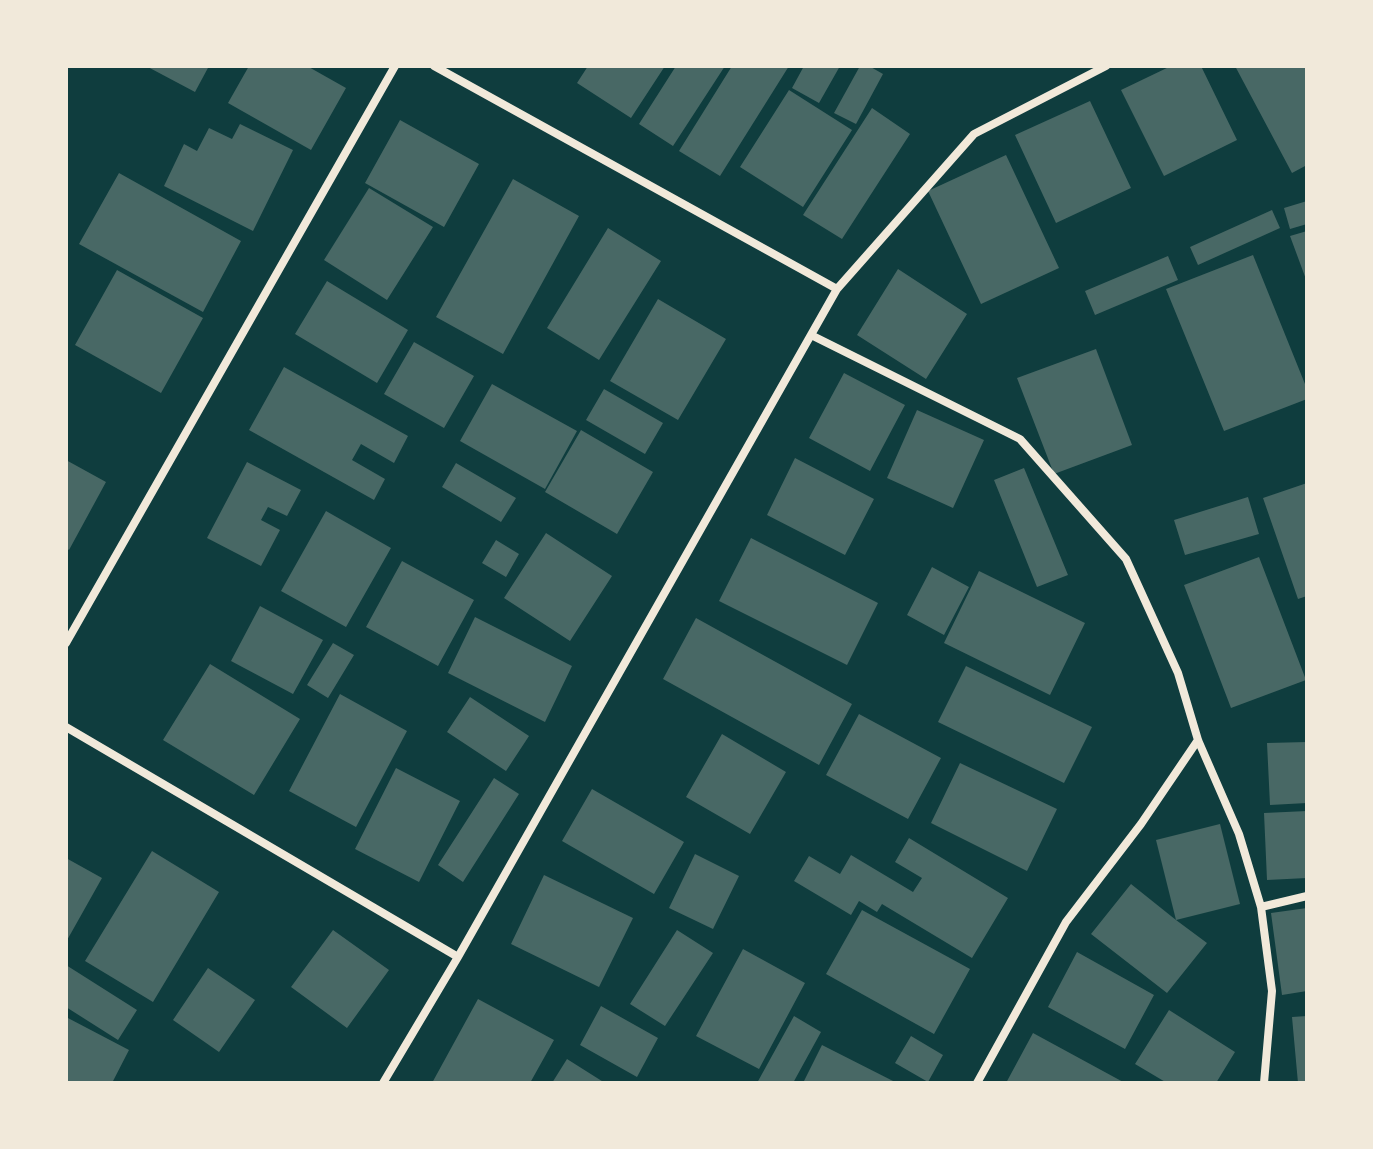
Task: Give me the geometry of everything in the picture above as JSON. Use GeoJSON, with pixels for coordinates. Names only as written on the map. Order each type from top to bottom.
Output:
{"type":"FeatureCollection","features":[{"type":"Feature","properties":{"kind":"street"},"geometry":{"type":"LineString","coordinates":[[66,643],[395,66]]}},
{"type":"Feature","properties":{"kind":"street"},"geometry":{"type":"LineString","coordinates":[[434,66],[837,289]]}},
{"type":"Feature","properties":{"kind":"street"},"geometry":{"type":"LineString","coordinates":[[383,1083],[458,957],[837,289],[974,134],[1106,66]]}},
{"type":"Feature","properties":{"kind":"street"},"geometry":{"type":"LineString","coordinates":[[811,335],[1020,439],[1126,559],[1178,673],[1198,740],[1239,834],[1261,907],[1272,991],[1264,1083]]}},
{"type":"Feature","properties":{"kind":"street"},"geometry":{"type":"LineString","coordinates":[[66,727],[458,957]]}},
{"type":"Feature","properties":{"kind":"street"},"geometry":{"type":"LineString","coordinates":[[977,1083],[1066,922],[1141,824],[1198,740]]}},
{"type":"Feature","properties":{"kind":"street"},"geometry":{"type":"LineString","coordinates":[[1261,907],[1307,896]]}},
{"type":"Feature","properties":{"kind":"building"},"geometry":{"type":"Polygon","coordinates":[[[146,66],[209,66],[195,92],[146,66]]]}},
{"type":"Feature","properties":{"kind":"building"},"geometry":{"type":"Polygon","coordinates":[[[249,66],[307,66],[346,88],[311,150],[228,103],[249,66]]]}},
{"type":"Feature","properties":{"kind":"building"},"geometry":{"type":"Polygon","coordinates":[[[588,66],[665,66],[631,118],[577,83],[588,66]]]}},
{"type":"Feature","properties":{"kind":"building"},"geometry":{"type":"Polygon","coordinates":[[[676,66],[725,66],[673,146],[639,124],[676,66]]]}},
{"type":"Feature","properties":{"kind":"building"},"geometry":{"type":"Polygon","coordinates":[[[732,66],[789,66],[720,176],[679,151],[732,66]]]}},
{"type":"Feature","properties":{"kind":"building"},"geometry":{"type":"Polygon","coordinates":[[[804,66],[840,66],[819,103],[792,88],[804,66]]]}},
{"type":"Feature","properties":{"kind":"building"},"geometry":{"type":"Polygon","coordinates":[[[860,66],[869,66],[883,74],[856,124],[834,113],[860,66]]]}},
{"type":"Feature","properties":{"kind":"building"},"geometry":{"type":"Polygon","coordinates":[[[1171,66],[1201,66],[1237,140],[1164,176],[1121,90],[1171,66]]]}},
{"type":"Feature","properties":{"kind":"building"},"geometry":{"type":"Polygon","coordinates":[[[1235,66],[1305,66],[1307,165],[1292,173],[1235,66]]]}},
{"type":"Feature","properties":{"kind":"building"},"geometry":{"type":"Polygon","coordinates":[[[789,90],[852,130],[803,207],[740,167],[789,90]]]}},
{"type":"Feature","properties":{"kind":"building"},"geometry":{"type":"Polygon","coordinates":[[[1090,101],[1131,188],[1056,223],[1015,135],[1090,101]]]}},
{"type":"Feature","properties":{"kind":"building"},"geometry":{"type":"Polygon","coordinates":[[[872,108],[910,134],[842,239],[803,215],[872,108]]]}},
{"type":"Feature","properties":{"kind":"building"},"geometry":{"type":"Polygon","coordinates":[[[400,120],[479,164],[444,227],[365,183],[400,120]]]}},
{"type":"Feature","properties":{"kind":"building"},"geometry":{"type":"Polygon","coordinates":[[[240,124],[293,150],[253,231],[164,186],[184,144],[197,151],[209,128],[232,139],[240,124]]]}},
{"type":"Feature","properties":{"kind":"building"},"geometry":{"type":"Polygon","coordinates":[[[1006,155],[1059,268],[981,304],[928,191],[1006,155]]]}},
{"type":"Feature","properties":{"kind":"building"},"geometry":{"type":"Polygon","coordinates":[[[119,173],[241,241],[203,312],[79,244],[119,173]]]}},
{"type":"Feature","properties":{"kind":"building"},"geometry":{"type":"Polygon","coordinates":[[[513,179],[579,216],[503,354],[436,317],[513,179]]]}},
{"type":"Feature","properties":{"kind":"building"},"geometry":{"type":"Polygon","coordinates":[[[369,188],[433,227],[387,300],[324,260],[369,188]]]}},
{"type":"Feature","properties":{"kind":"building"},"geometry":{"type":"Polygon","coordinates":[[[1307,201],[1307,224],[1290,229],[1284,208],[1307,201]]]}},
{"type":"Feature","properties":{"kind":"building"},"geometry":{"type":"Polygon","coordinates":[[[1272,210],[1280,228],[1198,265],[1190,247],[1272,210]]]}},
{"type":"Feature","properties":{"kind":"building"},"geometry":{"type":"Polygon","coordinates":[[[608,228],[661,261],[599,360],[547,328],[608,228]]]}},
{"type":"Feature","properties":{"kind":"building"},"geometry":{"type":"Polygon","coordinates":[[[1307,231],[1307,282],[1290,236],[1307,231]]]}},
{"type":"Feature","properties":{"kind":"building"},"geometry":{"type":"Polygon","coordinates":[[[1253,255],[1307,389],[1307,399],[1224,431],[1166,289],[1253,255]]]}},
{"type":"Feature","properties":{"kind":"building"},"geometry":{"type":"Polygon","coordinates":[[[1168,256],[1178,280],[1095,315],[1085,291],[1168,256]]]}},
{"type":"Feature","properties":{"kind":"building"},"geometry":{"type":"Polygon","coordinates":[[[898,269],[967,314],[926,379],[857,335],[898,269]]]}},
{"type":"Feature","properties":{"kind":"building"},"geometry":{"type":"Polygon","coordinates":[[[117,270],[203,318],[161,393],[75,345],[117,270]]]}},
{"type":"Feature","properties":{"kind":"building"},"geometry":{"type":"Polygon","coordinates":[[[327,281],[408,330],[377,383],[295,334],[327,281]]]}},
{"type":"Feature","properties":{"kind":"building"},"geometry":{"type":"Polygon","coordinates":[[[658,299],[726,339],[678,420],[610,381],[658,299]]]}},
{"type":"Feature","properties":{"kind":"building"},"geometry":{"type":"Polygon","coordinates":[[[414,342],[474,376],[444,428],[384,394],[414,342]]]}},
{"type":"Feature","properties":{"kind":"building"},"geometry":{"type":"Polygon","coordinates":[[[1096,349],[1132,445],[1054,474],[1017,378],[1096,349]]]}},
{"type":"Feature","properties":{"kind":"building"},"geometry":{"type":"Polygon","coordinates":[[[284,367],[408,436],[394,463],[361,444],[352,460],[385,479],[374,500],[249,430],[284,367]]]}},
{"type":"Feature","properties":{"kind":"building"},"geometry":{"type":"Polygon","coordinates":[[[844,373],[905,405],[870,471],[809,438],[844,373]]]}},
{"type":"Feature","properties":{"kind":"building"},"geometry":{"type":"Polygon","coordinates":[[[492,384],[577,431],[545,489],[460,441],[492,384]]]}},
{"type":"Feature","properties":{"kind":"building"},"geometry":{"type":"Polygon","coordinates":[[[604,389],[663,423],[645,454],[586,420],[604,389]]]}},
{"type":"Feature","properties":{"kind":"building"},"geometry":{"type":"Polygon","coordinates":[[[917,410],[984,440],[953,508],[887,478],[917,410]]]}},
{"type":"Feature","properties":{"kind":"building"},"geometry":{"type":"Polygon","coordinates":[[[581,430],[653,472],[617,534],[545,492],[581,430]]]}},
{"type":"Feature","properties":{"kind":"building"},"geometry":{"type":"Polygon","coordinates":[[[795,458],[874,499],[845,555],[767,515],[795,458]]]}},
{"type":"Feature","properties":{"kind":"building"},"geometry":{"type":"Polygon","coordinates":[[[66,460],[106,482],[69,550],[66,548],[66,460]]]}},
{"type":"Feature","properties":{"kind":"building"},"geometry":{"type":"Polygon","coordinates":[[[247,462],[301,490],[287,516],[268,507],[261,520],[280,530],[261,566],[207,538],[247,462]]]}},
{"type":"Feature","properties":{"kind":"building"},"geometry":{"type":"Polygon","coordinates":[[[456,463],[516,498],[501,522],[442,487],[456,463]]]}},
{"type":"Feature","properties":{"kind":"building"},"geometry":{"type":"Polygon","coordinates":[[[1024,468],[1068,575],[1037,587],[994,480],[1024,468]]]}},
{"type":"Feature","properties":{"kind":"building"},"geometry":{"type":"Polygon","coordinates":[[[1307,483],[1307,596],[1298,599],[1263,498],[1307,483]]]}},
{"type":"Feature","properties":{"kind":"building"},"geometry":{"type":"Polygon","coordinates":[[[1248,497],[1259,534],[1185,555],[1174,520],[1248,497]]]}},
{"type":"Feature","properties":{"kind":"building"},"geometry":{"type":"Polygon","coordinates":[[[326,511],[391,548],[346,627],[281,591],[326,511]]]}},
{"type":"Feature","properties":{"kind":"building"},"geometry":{"type":"Polygon","coordinates":[[[546,533],[612,576],[570,641],[504,598],[546,533]]]}},
{"type":"Feature","properties":{"kind":"building"},"geometry":{"type":"Polygon","coordinates":[[[751,538],[878,603],[847,665],[719,601],[751,538]]]}},
{"type":"Feature","properties":{"kind":"building"},"geometry":{"type":"Polygon","coordinates":[[[496,540],[519,554],[506,577],[482,563],[496,540]]]}},
{"type":"Feature","properties":{"kind":"building"},"geometry":{"type":"Polygon","coordinates":[[[1259,557],[1306,680],[1231,708],[1184,585],[1259,557]]]}},
{"type":"Feature","properties":{"kind":"building"},"geometry":{"type":"Polygon","coordinates":[[[402,561],[474,600],[438,666],[366,627],[402,561]]]}},
{"type":"Feature","properties":{"kind":"building"},"geometry":{"type":"Polygon","coordinates":[[[932,567],[969,587],[944,635],[907,615],[932,567]]]}},
{"type":"Feature","properties":{"kind":"building"},"geometry":{"type":"Polygon","coordinates":[[[979,571],[1085,623],[1050,695],[944,643],[979,571]]]}},
{"type":"Feature","properties":{"kind":"building"},"geometry":{"type":"Polygon","coordinates":[[[260,606],[323,640],[293,694],[231,661],[260,606]]]}},
{"type":"Feature","properties":{"kind":"building"},"geometry":{"type":"Polygon","coordinates":[[[475,617],[572,666],[545,722],[448,673],[475,617]]]}},
{"type":"Feature","properties":{"kind":"building"},"geometry":{"type":"Polygon","coordinates":[[[696,618],[852,704],[819,765],[663,679],[696,618]]]}},
{"type":"Feature","properties":{"kind":"building"},"geometry":{"type":"Polygon","coordinates":[[[333,643],[354,655],[328,698],[307,685],[333,643]]]}},
{"type":"Feature","properties":{"kind":"building"},"geometry":{"type":"Polygon","coordinates":[[[210,664],[300,719],[254,795],[163,740],[210,664]]]}},
{"type":"Feature","properties":{"kind":"building"},"geometry":{"type":"Polygon","coordinates":[[[966,666],[1092,727],[1064,783],[938,722],[966,666]]]}},
{"type":"Feature","properties":{"kind":"building"},"geometry":{"type":"Polygon","coordinates":[[[340,694],[407,731],[356,827],[289,791],[340,694]]]}},
{"type":"Feature","properties":{"kind":"building"},"geometry":{"type":"Polygon","coordinates":[[[470,697],[529,736],[506,771],[447,732],[470,697]]]}},
{"type":"Feature","properties":{"kind":"building"},"geometry":{"type":"Polygon","coordinates":[[[859,714],[941,758],[908,819],[826,775],[859,714]]]}},
{"type":"Feature","properties":{"kind":"building"},"geometry":{"type":"Polygon","coordinates":[[[722,734],[786,772],[750,834],[686,797],[722,734]]]}},
{"type":"Feature","properties":{"kind":"building"},"geometry":{"type":"Polygon","coordinates":[[[1307,742],[1307,803],[1270,805],[1267,743],[1307,742]]]}},
{"type":"Feature","properties":{"kind":"building"},"geometry":{"type":"Polygon","coordinates":[[[960,763],[1057,809],[1027,871],[931,823],[960,763]]]}},
{"type":"Feature","properties":{"kind":"building"},"geometry":{"type":"Polygon","coordinates":[[[396,768],[460,801],[419,882],[355,849],[396,768]]]}},
{"type":"Feature","properties":{"kind":"building"},"geometry":{"type":"Polygon","coordinates":[[[494,778],[519,794],[463,882],[438,865],[494,778]]]}},
{"type":"Feature","properties":{"kind":"building"},"geometry":{"type":"Polygon","coordinates":[[[592,789],[684,842],[654,894],[562,841],[592,789]]]}},
{"type":"Feature","properties":{"kind":"building"},"geometry":{"type":"Polygon","coordinates":[[[1307,811],[1307,878],[1267,880],[1264,813],[1307,811]]]}},
{"type":"Feature","properties":{"kind":"building"},"geometry":{"type":"Polygon","coordinates":[[[1220,824],[1240,904],[1176,920],[1156,840],[1220,824]]]}},
{"type":"Feature","properties":{"kind":"building"},"geometry":{"type":"Polygon","coordinates":[[[909,838],[1008,898],[972,958],[882,904],[877,912],[859,901],[851,915],[794,881],[809,856],[840,874],[851,855],[913,892],[922,878],[895,862],[909,838]]]}},
{"type":"Feature","properties":{"kind":"building"},"geometry":{"type":"Polygon","coordinates":[[[152,851],[219,892],[153,1002],[85,961],[152,851]]]}},
{"type":"Feature","properties":{"kind":"building"},"geometry":{"type":"Polygon","coordinates":[[[695,854],[739,876],[713,929],[669,908],[695,854]]]}},
{"type":"Feature","properties":{"kind":"building"},"geometry":{"type":"Polygon","coordinates":[[[66,858],[102,878],[66,942],[66,858]]]}},
{"type":"Feature","properties":{"kind":"building"},"geometry":{"type":"Polygon","coordinates":[[[544,875],[633,918],[599,987],[511,944],[544,875]]]}},
{"type":"Feature","properties":{"kind":"building"},"geometry":{"type":"Polygon","coordinates":[[[1131,884],[1207,943],[1167,993],[1091,934],[1131,884]]]}},
{"type":"Feature","properties":{"kind":"building"},"geometry":{"type":"Polygon","coordinates":[[[1307,908],[1307,991],[1282,995],[1271,913],[1307,908]]]}},
{"type":"Feature","properties":{"kind":"building"},"geometry":{"type":"Polygon","coordinates":[[[862,910],[970,969],[934,1034],[826,974],[862,910]]]}},
{"type":"Feature","properties":{"kind":"building"},"geometry":{"type":"Polygon","coordinates":[[[333,930],[389,970],[347,1028],[291,987],[333,930]]]}},
{"type":"Feature","properties":{"kind":"building"},"geometry":{"type":"Polygon","coordinates":[[[677,930],[713,953],[665,1026],[630,1004],[677,930]]]}},
{"type":"Feature","properties":{"kind":"building"},"geometry":{"type":"Polygon","coordinates":[[[743,949],[805,983],[759,1069],[696,1036],[743,949]]]}},
{"type":"Feature","properties":{"kind":"building"},"geometry":{"type":"Polygon","coordinates":[[[1077,952],[1154,995],[1125,1049],[1048,1007],[1077,952]]]}},
{"type":"Feature","properties":{"kind":"building"},"geometry":{"type":"Polygon","coordinates":[[[66,965],[137,1010],[118,1040],[66,1007],[66,965]]]}},
{"type":"Feature","properties":{"kind":"building"},"geometry":{"type":"Polygon","coordinates":[[[208,968],[255,1000],[219,1052],[173,1020],[208,968]]]}},
{"type":"Feature","properties":{"kind":"building"},"geometry":{"type":"Polygon","coordinates":[[[478,999],[554,1040],[530,1083],[432,1083],[478,999]]]}},
{"type":"Feature","properties":{"kind":"building"},"geometry":{"type":"Polygon","coordinates":[[[601,1006],[658,1038],[637,1077],[580,1045],[601,1006]]]}},
{"type":"Feature","properties":{"kind":"building"},"geometry":{"type":"Polygon","coordinates":[[[1169,1010],[1235,1052],[1216,1083],[1167,1083],[1135,1064],[1169,1010]]]}},
{"type":"Feature","properties":{"kind":"building"},"geometry":{"type":"Polygon","coordinates":[[[794,1016],[821,1032],[793,1083],[757,1083],[794,1016]]]}},
{"type":"Feature","properties":{"kind":"building"},"geometry":{"type":"Polygon","coordinates":[[[1307,1016],[1307,1083],[1298,1083],[1292,1017],[1307,1016]]]}},
{"type":"Feature","properties":{"kind":"building"},"geometry":{"type":"Polygon","coordinates":[[[66,1017],[129,1050],[112,1083],[66,1083],[66,1017]]]}},
{"type":"Feature","properties":{"kind":"building"},"geometry":{"type":"Polygon","coordinates":[[[1033,1033],[1125,1083],[1006,1083],[1033,1033]]]}},
{"type":"Feature","properties":{"kind":"building"},"geometry":{"type":"Polygon","coordinates":[[[911,1036],[943,1055],[928,1082],[895,1063],[911,1036]]]}},
{"type":"Feature","properties":{"kind":"building"},"geometry":{"type":"Polygon","coordinates":[[[822,1045],[897,1083],[803,1083],[822,1045]]]}},
{"type":"Feature","properties":{"kind":"building"},"geometry":{"type":"Polygon","coordinates":[[[567,1059],[605,1083],[552,1083],[567,1059]]]}}]}
